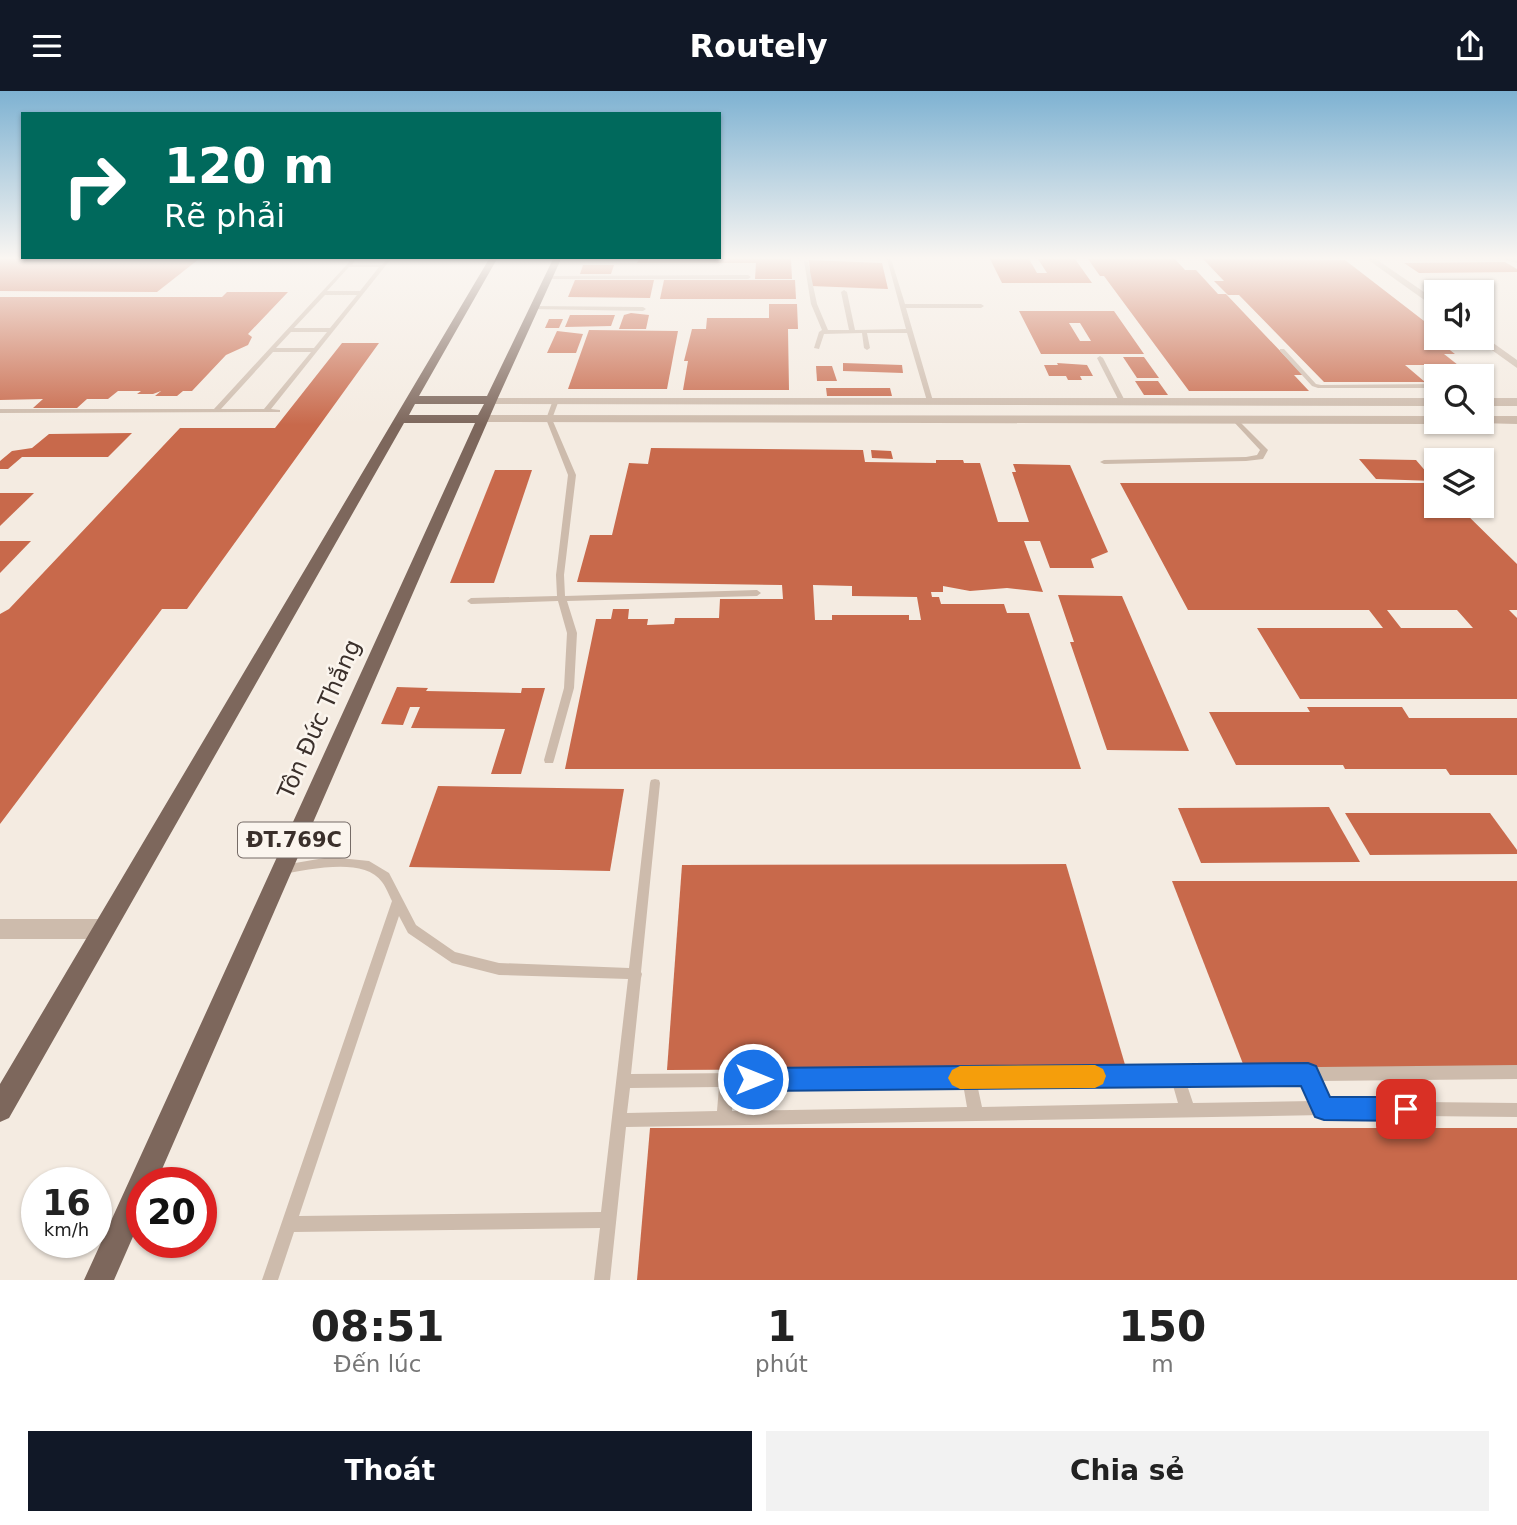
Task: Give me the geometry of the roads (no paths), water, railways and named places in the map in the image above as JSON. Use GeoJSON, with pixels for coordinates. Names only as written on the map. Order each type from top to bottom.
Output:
{"type":"FeatureCollection","features":[{"type":"Feature","properties":{"kind":"main road"},"geometry":{"type":"LineString","coordinates":[[0,1109],[461,314]]}},
{"type":"Feature","properties":{"kind":"main road","name":"Tôn Đức Thắng"},"geometry":{"type":"LineString","coordinates":[[99,1280],[530,314]]}},
{"type":"Feature","properties":{"kind":"main road"},"geometry":{"type":"LineString","coordinates":[[411,400],[487,409]]}},
{"type":"Feature","properties":{"kind":"main road"},"geometry":{"type":"LineString","coordinates":[[399,419],[487,409]]}},
{"type":"Feature","properties":{"kind":"street"},"geometry":{"type":"LineString","coordinates":[[1494,348],[1517,365]]}},
{"type":"Feature","properties":{"kind":"street"},"geometry":{"type":"LineString","coordinates":[[487,409],[556,400],[1424,402]]}},
{"type":"Feature","properties":{"kind":"street"},"geometry":{"type":"LineString","coordinates":[[1082,401],[1090,420]]}},
{"type":"Feature","properties":{"kind":"street"},"geometry":{"type":"LineString","coordinates":[[1494,402],[1517,402]]}},
{"type":"Feature","properties":{"kind":"street"},"geometry":{"type":"LineString","coordinates":[[487,409],[549,419],[1424,420]]}},
{"type":"Feature","properties":{"kind":"street"},"geometry":{"type":"LineString","coordinates":[[1494,420],[1517,421]]}},
{"type":"Feature","properties":{"kind":"street"},"geometry":{"type":"LineString","coordinates":[[0,929],[103,929]]}},
{"type":"Feature","properties":{"kind":"lane"},"geometry":{"type":"LineString","coordinates":[[216,411],[303,314]]}},
{"type":"Feature","properties":{"kind":"lane"},"geometry":{"type":"LineString","coordinates":[[266,411],[344,314]]}},
{"type":"Feature","properties":{"kind":"lane"},"geometry":{"type":"LineString","coordinates":[[818,314],[825,331]]}},
{"type":"Feature","properties":{"kind":"lane"},"geometry":{"type":"LineString","coordinates":[[849,314],[852,331]]}},
{"type":"Feature","properties":{"kind":"lane"},"geometry":{"type":"LineString","coordinates":[[905,314],[930,401]]}},
{"type":"Feature","properties":{"kind":"lane"},"geometry":{"type":"LineString","coordinates":[[289,330],[331,330]]}},
{"type":"Feature","properties":{"kind":"lane"},"geometry":{"type":"LineString","coordinates":[[817,348],[821,333],[825,331],[910,331]]}},
{"type":"Feature","properties":{"kind":"lane"},"geometry":{"type":"LineString","coordinates":[[864,331],[867,348]]}},
{"type":"Feature","properties":{"kind":"lane"},"geometry":{"type":"LineString","coordinates":[[271,350],[315,350]]}},
{"type":"Feature","properties":{"kind":"lane"},"geometry":{"type":"LineString","coordinates":[[1282,350],[1314,385],[1320,387],[1424,386]]}},
{"type":"Feature","properties":{"kind":"lane"},"geometry":{"type":"LineString","coordinates":[[1100,358],[1122,401]]}},
{"type":"Feature","properties":{"kind":"lane"},"geometry":{"type":"LineString","coordinates":[[549,760],[569,688],[572,633],[561,597],[560,575],[572,475],[549,419],[556,400]]}},
{"type":"Feature","properties":{"kind":"lane"},"geometry":{"type":"LineString","coordinates":[[0,411],[278,411]]}},
{"type":"Feature","properties":{"kind":"lane"},"geometry":{"type":"LineString","coordinates":[[1104,462],[1261,457],[1264,450],[1235,420]]}},
{"type":"Feature","properties":{"kind":"lane"},"geometry":{"type":"LineString","coordinates":[[471,601],[757,593]]}},
{"type":"Feature","properties":{"kind":"lane"},"geometry":{"type":"LineString","coordinates":[[601,1280],[654,783]]}},
{"type":"Feature","properties":{"kind":"lane"},"geometry":{"type":"LineString","coordinates":[[281,869],[330,862],[365,864],[385,876],[412,929],[452,957],[499,969],[635,974]]}},
{"type":"Feature","properties":{"kind":"lane"},"geometry":{"type":"LineString","coordinates":[[270,1280],[398,901]]}},
{"type":"Feature","properties":{"kind":"lane"},"geometry":{"type":"LineString","coordinates":[[623,1081],[1517,1072]]}},
{"type":"Feature","properties":{"kind":"lane"},"geometry":{"type":"LineString","coordinates":[[1308,1074],[1324,1108]]}},
{"type":"Feature","properties":{"kind":"lane"},"geometry":{"type":"LineString","coordinates":[[1177,1076],[1188,1111]]}},
{"type":"Feature","properties":{"kind":"lane"},"geometry":{"type":"LineString","coordinates":[[968,1077],[976,1114]]}},
{"type":"Feature","properties":{"kind":"lane"},"geometry":{"type":"LineString","coordinates":[[724,1118],[726,1080]]}},
{"type":"Feature","properties":{"kind":"lane"},"geometry":{"type":"LineString","coordinates":[[618,1120],[1324,1108],[1517,1110]]}},
{"type":"Feature","properties":{"kind":"lane"},"geometry":{"type":"LineString","coordinates":[[289,1224],[608,1220]]}}]}
